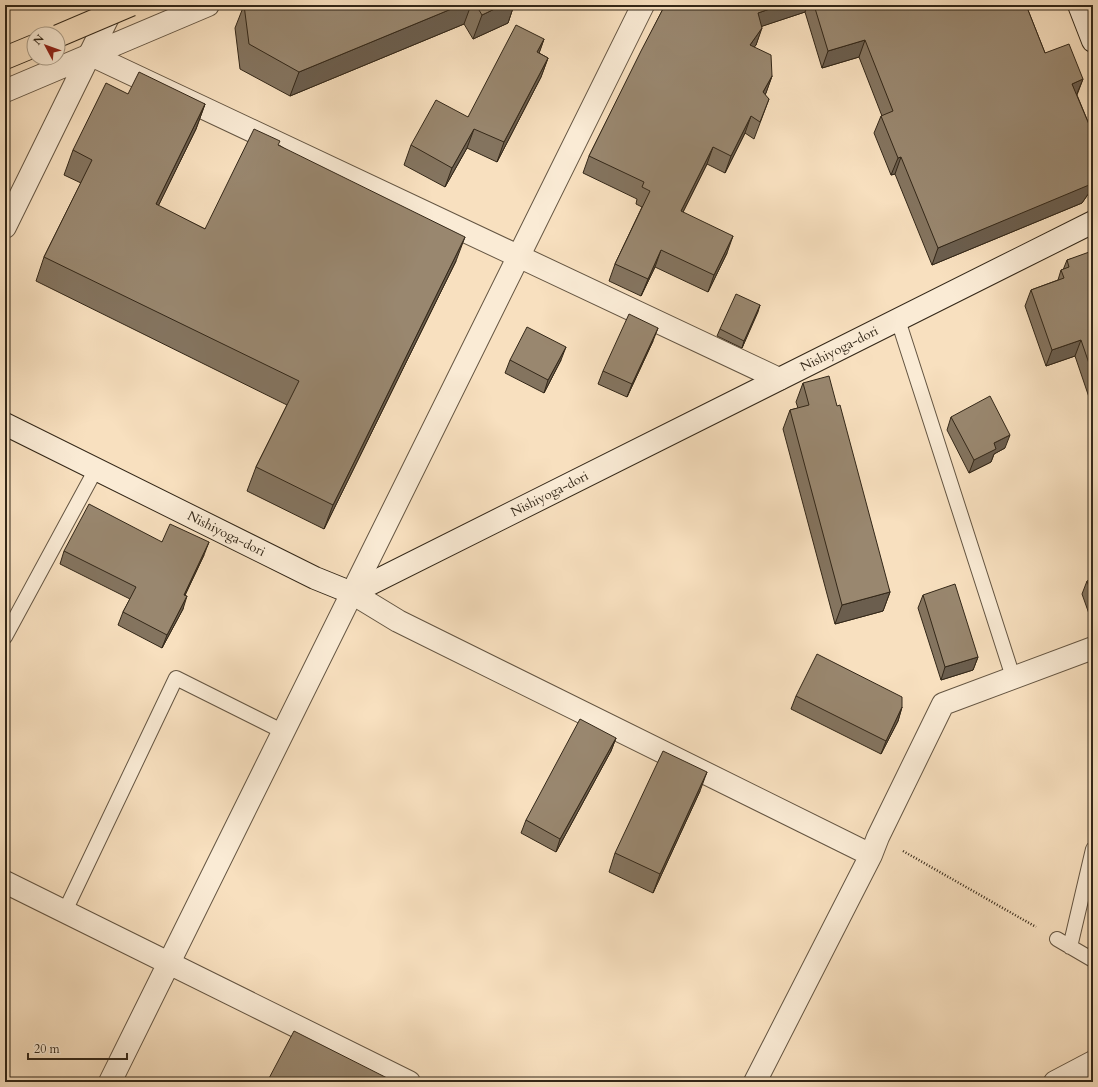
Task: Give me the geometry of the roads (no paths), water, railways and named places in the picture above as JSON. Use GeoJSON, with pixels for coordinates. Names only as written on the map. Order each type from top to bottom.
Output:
{"type":"FeatureCollection","features":[{"type":"Feature","properties":{"kind":"highway"},"geometry":{"type":"LineString","coordinates":[[66,33],[131,5]]}},
{"type":"Feature","properties":{"kind":"highway"},"geometry":{"type":"LineString","coordinates":[[5,58],[26,49]]}},
{"type":"Feature","properties":{"kind":"street"},"geometry":{"type":"LineString","coordinates":[[5,227],[114,5]]}},
{"type":"Feature","properties":{"kind":"street"},"geometry":{"type":"LineString","coordinates":[[5,91],[89,54],[208,5]]}},
{"type":"Feature","properties":{"kind":"street"},"geometry":{"type":"LineString","coordinates":[[110,1082],[643,5]]}},
{"type":"Feature","properties":{"kind":"street"},"geometry":{"type":"LineString","coordinates":[[1079,5],[1093,41]]}},
{"type":"Feature","properties":{"kind":"street"},"geometry":{"type":"LineString","coordinates":[[89,54],[779,379]]}},
{"type":"Feature","properties":{"kind":"street","name":"Nishiyoga-dori"},"geometry":{"type":"LineString","coordinates":[[5,424],[315,578],[352,593],[1093,222]]}},
{"type":"Feature","properties":{"kind":"street"},"geometry":{"type":"LineString","coordinates":[[352,593],[398,621],[874,846]]}},
{"type":"Feature","properties":{"kind":"street"},"geometry":{"type":"LineString","coordinates":[[755,1082],[874,846],[943,704],[1093,648]]}},
{"type":"Feature","properties":{"kind":"street"},"geometry":{"type":"LineString","coordinates":[[5,882],[409,1082]]}},
{"type":"Feature","properties":{"kind":"street"},"geometry":{"type":"LineString","coordinates":[[1056,1082],[1093,1062]]}},
{"type":"Feature","properties":{"kind":"lane"},"geometry":{"type":"LineString","coordinates":[[898,320],[1013,678]]}},
{"type":"Feature","properties":{"kind":"lane"},"geometry":{"type":"LineString","coordinates":[[5,637],[96,469]]}},
{"type":"Feature","properties":{"kind":"lane"},"geometry":{"type":"LineString","coordinates":[[65,911],[176,678],[284,732]]}},
{"type":"Feature","properties":{"kind":"lane"},"geometry":{"type":"LineString","coordinates":[[1070,947],[1093,849]]}},
{"type":"Feature","properties":{"kind":"lane"},"geometry":{"type":"LineString","coordinates":[[1057,939],[1093,960]]}}]}
